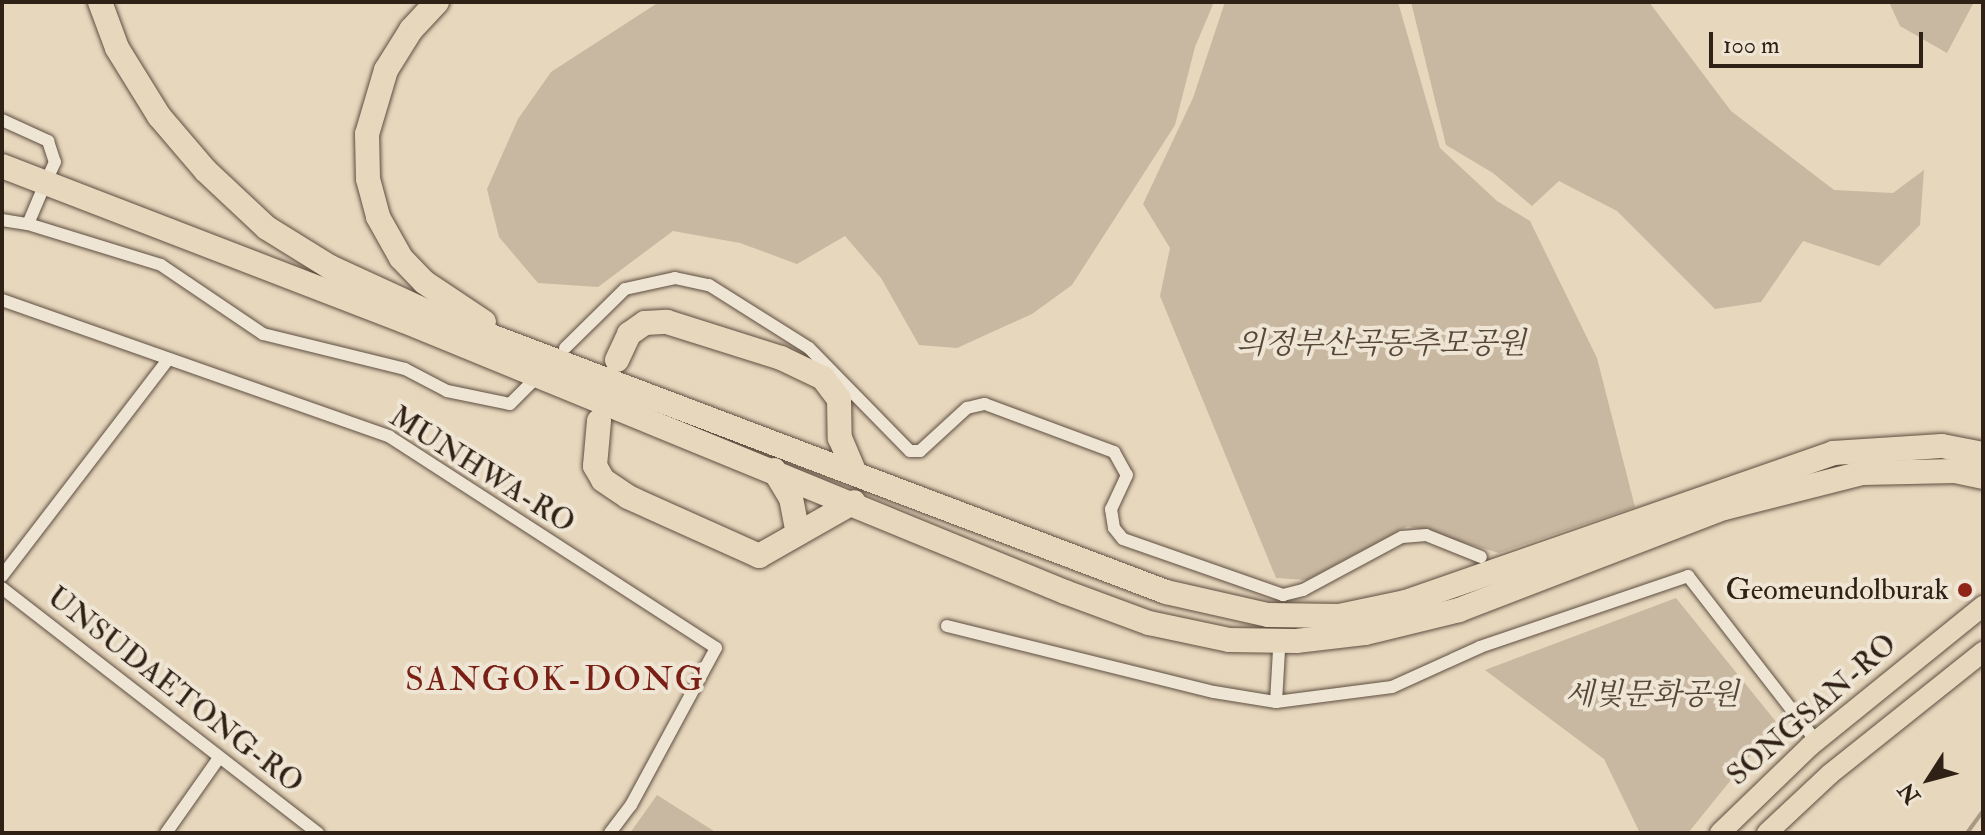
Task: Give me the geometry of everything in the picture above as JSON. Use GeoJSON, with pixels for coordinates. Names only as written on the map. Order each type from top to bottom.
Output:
{"type":"FeatureCollection","features":[{"type":"Feature","properties":{"kind":"highway"},"geometry":{"type":"LineString","coordinates":[[82,2],[142,115],[223,207],[278,253],[404,321]]}},
{"type":"Feature","properties":{"kind":"highway"},"geometry":{"type":"LineString","coordinates":[[100,2],[117,48],[159,116],[206,171],[267,228],[344,274],[534,352],[1166,592],[1268,615],[1339,616],[1406,602],[1833,453],[1942,446],[1983,454]]}},
{"type":"Feature","properties":{"kind":"highway"},"geometry":{"type":"LineString","coordinates":[[437,2],[411,30],[386,70],[367,134],[368,179],[378,217],[401,258],[424,282],[534,352]]}},
{"type":"Feature","properties":{"kind":"highway"},"geometry":{"type":"LineString","coordinates":[[2,166],[404,321],[1149,623],[1229,640],[1296,641],[1365,633],[1459,610],[1724,508],[1862,473],[1977,477]]}},
{"type":"Feature","properties":{"kind":"highway"},"geometry":{"type":"LineString","coordinates":[[617,360],[629,334],[645,323],[667,322],[699,329],[823,378],[839,399],[840,438],[855,473]]}},
{"type":"Feature","properties":{"kind":"highway"},"geometry":{"type":"LineString","coordinates":[[796,452],[824,440],[839,419]]}},
{"type":"Feature","properties":{"kind":"highway"},"geometry":{"type":"LineString","coordinates":[[599,421],[595,466],[603,480],[628,497],[759,556],[854,502]]}},
{"type":"Feature","properties":{"kind":"highway"},"geometry":{"type":"LineString","coordinates":[[774,470],[791,498],[798,533]]}},
{"type":"Feature","properties":{"kind":"main road","name":"SONGSAN-RO"},"geometry":{"type":"LineString","coordinates":[[1720,833],[1816,741],[1983,606]]}},
{"type":"Feature","properties":{"kind":"main road","name":"SONGSAN-RO"},"geometry":{"type":"LineString","coordinates":[[1767,833],[1830,774],[1983,652]]}},
{"type":"Feature","properties":{"kind":"street"},"geometry":{"type":"LineString","coordinates":[[2,120],[48,141],[55,162],[49,175]]}},
{"type":"Feature","properties":{"kind":"street"},"geometry":{"type":"LineString","coordinates":[[28,224],[41,193]]}},
{"type":"Feature","properties":{"kind":"street"},"geometry":{"type":"LineString","coordinates":[[2,220],[28,224],[161,265],[263,334],[405,369],[447,391],[510,404],[531,383]]}},
{"type":"Feature","properties":{"kind":"street"},"geometry":{"type":"LineString","coordinates":[[565,348],[625,289],[675,278],[709,285],[809,348],[910,451],[928,445],[967,408],[985,404],[1114,452],[1127,475],[1111,509],[1114,528],[1123,539],[1283,600],[1402,537],[1426,535],[1481,557]]}},
{"type":"Feature","properties":{"kind":"street","name":"MUNHWA-RO"},"geometry":{"type":"LineString","coordinates":[[2,300],[390,437],[716,648],[631,805],[610,833]]}},
{"type":"Feature","properties":{"kind":"street"},"geometry":{"type":"LineString","coordinates":[[2,576],[168,360]]}},
{"type":"Feature","properties":{"kind":"street"},"geometry":{"type":"LineString","coordinates":[[947,626],[1214,692],[1276,702],[1392,687],[1480,647],[1688,576],[1816,741]]}},
{"type":"Feature","properties":{"kind":"street","name":"UNSUDAETONG-RO"},"geometry":{"type":"LineString","coordinates":[[2,588],[318,833]]}},
{"type":"Feature","properties":{"kind":"street"},"geometry":{"type":"LineString","coordinates":[[1276,702],[1279,650]]}},
{"type":"Feature","properties":{"kind":"street"},"geometry":{"type":"LineString","coordinates":[[166,833],[219,758]]}},
{"type":"Feature","properties":{"kind":"green space"},"geometry":{"type":"Polygon","coordinates":[[[659,2],[1214,2],[1195,47],[1175,125],[1072,285],[1032,314],[957,348],[919,345],[881,278],[845,236],[797,264],[740,243],[673,231],[598,287],[538,283],[499,237],[487,189],[518,119],[551,72],[659,2]]]}},
{"type":"Feature","properties":{"kind":"green space","name":"의정부산곡동추모공원"},"geometry":{"type":"Polygon","coordinates":[[[1225,2],[1398,2],[1440,148],[1497,201],[1530,221],[1597,358],[1635,507],[1499,553],[1408,526],[1307,580],[1276,578],[1160,296],[1170,248],[1143,204],[1193,98],[1225,2]]]}},
{"type":"Feature","properties":{"kind":"green space"},"geometry":{"type":"Polygon","coordinates":[[[1411,2],[1649,2],[1731,111],[1834,190],[1893,193],[1924,170],[1920,225],[1879,266],[1803,241],[1761,302],[1715,309],[1617,211],[1559,181],[1532,206],[1493,173],[1446,145],[1411,2]]]}},
{"type":"Feature","properties":{"kind":"green space"},"geometry":{"type":"Polygon","coordinates":[[[1889,2],[1974,2],[1947,53],[1900,26],[1889,2]]]}},
{"type":"Feature","properties":{"kind":"green space","name":"세빛문화공원"},"geometry":{"type":"Polygon","coordinates":[[[1676,598],[1777,723],[1688,833],[1640,833],[1604,759],[1485,670],[1676,598]]]}},
{"type":"Feature","properties":{"kind":"green space"},"geometry":{"type":"Polygon","coordinates":[[[657,795],[717,833],[630,833],[657,795]]]}},
{"type":"Feature","properties":{"kind":"waterway"},"geometry":{"type":"LineString","coordinates":[[1967,833],[1983,811]]}},
{"type":"Feature","properties":{"kind":"place","name":"Geomeundolburak"},"geometry":{"type":"Point","coordinates":[1965,590]}},
{"type":"Feature","properties":{"kind":"district","name":"SANGOK-DONG"},"geometry":{"type":"Point","coordinates":[555,680]}}]}
